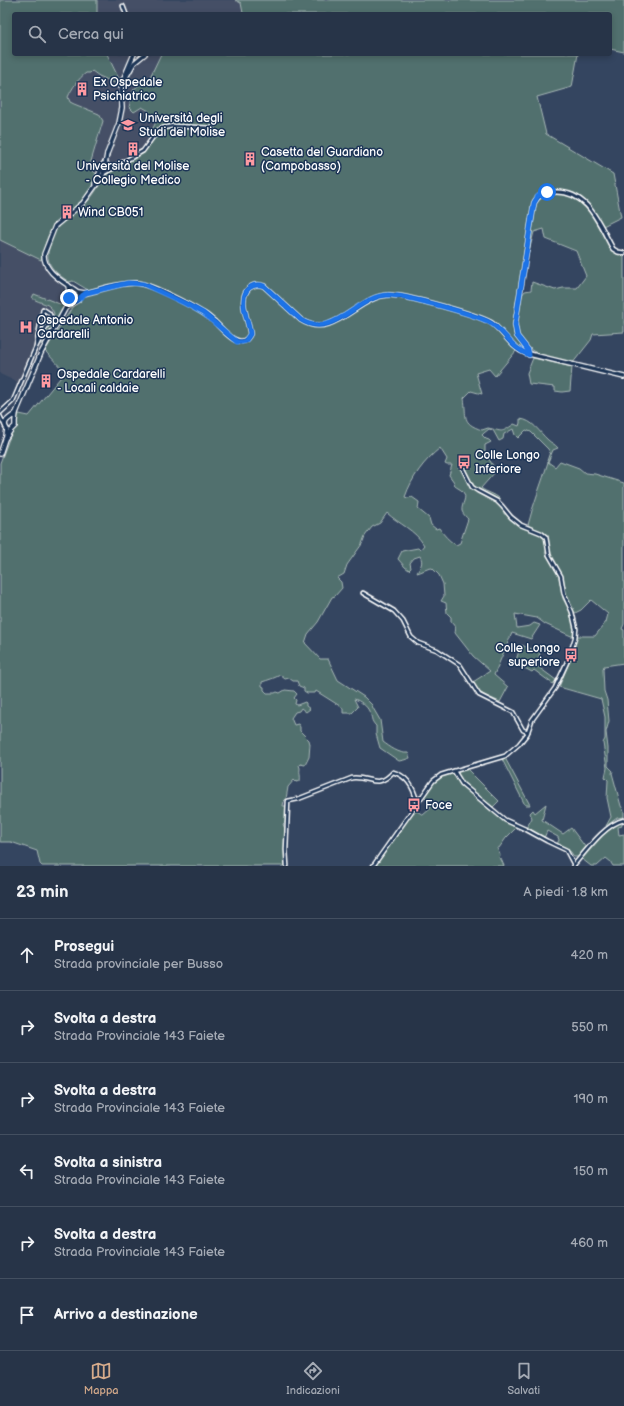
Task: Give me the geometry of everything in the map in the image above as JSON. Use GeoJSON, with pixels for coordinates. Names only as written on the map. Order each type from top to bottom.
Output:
{"type":"FeatureCollection","features":[{"type":"Feature","properties":{"kind":"main road"},"geometry":{"type":"LineString","coordinates":[[102,174],[107,154],[119,123],[122,108],[122,86],[124,76],[133,56]]}},
{"type":"Feature","properties":{"kind":"main road"},"geometry":{"type":"LineString","coordinates":[[122,86],[134,63],[143,56]]}},
{"type":"Feature","properties":{"kind":"main road"},"geometry":{"type":"LineString","coordinates":[[107,154],[102,174],[92,191],[83,203],[57,224],[44,254],[48,267],[54,274],[77,291],[86,293],[128,283],[143,284],[203,313],[234,340],[240,342],[246,340],[250,334],[244,298],[246,291],[252,286],[264,286],[301,320],[319,326],[329,324],[381,295],[392,295],[439,306],[484,319],[494,325],[516,349],[529,355],[624,377]]}},
{"type":"Feature","properties":{"kind":"main road"},"geometry":{"type":"LineString","coordinates":[[0,454],[6,439],[8,428],[5,422],[11,420],[16,413],[41,353],[70,300],[68,285]]}},
{"type":"Feature","properties":{"kind":"main road"},"geometry":{"type":"LineString","coordinates":[[69,293],[77,291]]}},
{"type":"Feature","properties":{"kind":"main road"},"geometry":{"type":"LineString","coordinates":[[77,291],[78,300]]}},
{"type":"Feature","properties":{"kind":"main road"},"geometry":{"type":"LineString","coordinates":[[67,307],[86,293]]}},
{"type":"Feature","properties":{"kind":"main road"},"geometry":{"type":"LineString","coordinates":[[70,300],[78,300]]}},
{"type":"Feature","properties":{"kind":"main road"},"geometry":{"type":"LineString","coordinates":[[8,428],[16,426],[11,420]]}},
{"type":"Feature","properties":{"kind":"street"},"geometry":{"type":"LineString","coordinates":[[123,6],[125,12]]}},
{"type":"Feature","properties":{"kind":"street"},"geometry":{"type":"LineString","coordinates":[[102,174],[143,151],[158,130],[173,126],[212,128]]}},
{"type":"Feature","properties":{"kind":"street"},"geometry":{"type":"LineString","coordinates":[[105,162],[112,169]]}},
{"type":"Feature","properties":{"kind":"street"},"geometry":{"type":"LineString","coordinates":[[529,355],[528,350],[517,336],[515,325],[534,203],[538,196],[547,192],[562,192],[581,199],[589,207],[613,249],[624,253]]}},
{"type":"Feature","properties":{"kind":"street"},"geometry":{"type":"LineString","coordinates":[[0,413],[13,401],[51,316],[50,313],[43,309],[36,347]]}},
{"type":"Feature","properties":{"kind":"street"},"geometry":{"type":"LineString","coordinates":[[0,417],[11,420]]}},
{"type":"Feature","properties":{"kind":"street"},"geometry":{"type":"LineString","coordinates":[[0,417],[8,428]]}},
{"type":"Feature","properties":{"kind":"street"},"geometry":{"type":"LineString","coordinates":[[374,866],[433,781],[441,775],[505,756],[519,744],[528,732],[532,720],[556,688],[568,660],[575,638],[576,629],[564,594],[561,576],[548,556],[546,538],[541,533],[521,524],[511,517],[497,501],[472,487],[462,466]]}},
{"type":"Feature","properties":{"kind":"street"},"geometry":{"type":"LineString","coordinates":[[363,593],[394,611],[403,621],[411,637],[418,643],[437,650],[460,665],[479,695],[513,712],[523,730],[528,732]]}},
{"type":"Feature","properties":{"kind":"street"},"geometry":{"type":"LineString","coordinates":[[454,771],[462,784],[505,820],[525,828],[566,850],[573,865],[608,828],[624,820]]}},
{"type":"Feature","properties":{"kind":"street"},"geometry":{"type":"LineString","coordinates":[[287,866],[286,850],[288,801],[298,799],[352,778],[356,777],[376,782],[385,779],[394,772],[404,777],[410,784],[417,803]]}},
{"type":"Feature","properties":{"kind":"shaded area"},"geometry":{"type":"Polygon","coordinates":[[[97,0],[235,0],[241,3],[243,12],[97,12],[97,0]]]}},
{"type":"Feature","properties":{"kind":"shaded area","name":"Università degli Studi del Molise"},"geometry":{"type":"Polygon","coordinates":[[[109,56],[160,56],[150,77],[134,89],[129,107],[138,110],[142,107],[155,117],[156,122],[150,142],[151,144],[141,154],[102,177],[89,168],[102,128],[99,114],[70,102],[68,97],[81,76],[87,72],[92,71],[99,76],[119,79],[109,56]]]}},
{"type":"Feature","properties":{"kind":"shaded area","name":"Ospedale Antonio Cardarelli"},"geometry":{"type":"Polygon","coordinates":[[[0,239],[41,260],[50,277],[53,279],[55,278],[64,288],[65,308],[41,345],[23,388],[16,385],[17,382],[0,374],[0,239]]]}},
{"type":"Feature","properties":{"kind":"green space"},"geometry":{"type":"Polygon","coordinates":[[[0,0],[97,0],[97,12],[12,12],[12,56],[108,56],[119,79],[117,84],[99,76],[92,71],[90,73],[86,73],[76,84],[68,97],[70,102],[99,114],[103,121],[89,168],[98,175],[93,186],[84,198],[72,209],[71,208],[62,215],[54,226],[46,242],[41,260],[0,240],[0,0]]]}},
{"type":"Feature","properties":{"kind":"green space"},"geometry":{"type":"Polygon","coordinates":[[[235,0],[624,0],[624,52],[612,49],[612,12],[243,12],[241,3],[235,0]]]}},
{"type":"Feature","properties":{"kind":"green space"},"geometry":{"type":"Polygon","coordinates":[[[160,56],[578,56],[572,87],[537,97],[546,134],[613,174],[621,217],[599,228],[612,249],[624,256],[624,332],[593,334],[591,340],[572,364],[546,357],[529,349],[523,343],[518,335],[516,326],[517,318],[522,295],[525,291],[531,290],[532,282],[555,290],[563,288],[577,288],[586,276],[576,251],[546,239],[544,229],[534,232],[515,307],[514,334],[525,350],[521,350],[508,338],[505,340],[516,351],[495,376],[489,369],[476,373],[482,394],[471,391],[464,398],[465,415],[471,425],[482,430],[488,428],[501,431],[514,424],[519,426],[520,419],[525,420],[536,427],[558,448],[553,450],[548,462],[550,452],[531,432],[526,430],[518,438],[513,429],[504,434],[503,439],[499,441],[493,430],[489,429],[482,435],[491,442],[485,445],[485,452],[496,471],[481,488],[500,499],[499,505],[504,511],[504,514],[507,514],[514,522],[541,535],[544,538],[547,550],[545,553],[556,570],[561,582],[563,599],[569,609],[575,629],[574,637],[545,624],[537,618],[515,614],[517,628],[530,626],[534,623],[540,625],[531,639],[512,633],[494,675],[508,687],[500,702],[484,695],[478,690],[473,682],[490,671],[473,656],[455,633],[456,630],[454,624],[451,622],[451,617],[447,613],[446,603],[441,601],[444,596],[443,584],[439,575],[432,568],[417,573],[422,563],[420,556],[414,558],[410,563],[411,568],[409,570],[398,559],[402,551],[418,548],[420,550],[424,545],[412,531],[387,513],[380,523],[372,527],[365,536],[362,544],[347,565],[344,574],[337,578],[341,582],[342,588],[335,596],[332,597],[318,622],[308,634],[305,643],[320,659],[328,659],[338,680],[364,697],[372,705],[380,720],[383,742],[398,751],[408,753],[410,758],[399,761],[380,748],[376,734],[376,726],[370,713],[367,707],[358,701],[354,699],[358,707],[352,713],[343,713],[343,708],[316,691],[315,693],[307,693],[304,691],[304,688],[299,686],[297,681],[293,681],[289,678],[285,679],[280,675],[262,682],[262,686],[267,693],[280,693],[285,690],[294,691],[297,694],[294,698],[296,700],[295,704],[297,705],[305,702],[306,706],[310,709],[306,712],[301,708],[299,711],[295,712],[291,718],[294,725],[298,724],[300,731],[309,740],[310,744],[309,757],[305,765],[299,765],[300,781],[296,782],[294,780],[288,787],[283,806],[286,806],[287,821],[283,824],[285,829],[286,866],[42,866],[40,864],[37,851],[11,842],[0,842],[0,463],[12,431],[17,425],[16,421],[19,414],[29,416],[65,372],[45,351],[73,306],[83,297],[121,287],[121,283],[88,290],[73,281],[69,282],[59,275],[52,267],[49,262],[48,252],[54,233],[59,226],[90,199],[102,180],[102,177],[141,154],[151,144],[148,138],[156,122],[155,117],[149,115],[149,111],[142,107],[134,112],[129,107],[134,89],[150,77],[160,56]],[[440,448],[419,470],[405,497],[412,497],[419,502],[418,509],[429,518],[431,525],[436,529],[439,528],[451,542],[456,545],[460,543],[468,519],[462,511],[462,506],[465,499],[464,494],[455,486],[449,475],[452,465],[445,464],[447,459],[440,448]]]}},
{"type":"Feature","properties":{"kind":"green space"},"geometry":{"type":"Polygon","coordinates":[[[34,294],[65,306],[41,345],[54,314],[53,310],[48,305],[32,298],[34,294]]]}},
{"type":"Feature","properties":{"kind":"green space"},"geometry":{"type":"Polygon","coordinates":[[[533,358],[572,367],[570,391],[555,391],[555,387],[529,384],[527,373],[533,358]]]}},
{"type":"Feature","properties":{"kind":"green space"},"geometry":{"type":"Polygon","coordinates":[[[560,461],[579,468],[585,473],[595,474],[624,483],[624,624],[622,629],[624,630],[624,663],[604,666],[603,669],[604,691],[607,700],[609,721],[606,732],[608,766],[613,771],[612,773],[621,806],[624,811],[624,817],[617,818],[606,826],[611,817],[607,798],[608,780],[605,777],[607,768],[603,743],[605,739],[605,717],[601,699],[559,687],[571,658],[577,636],[595,636],[606,622],[608,614],[591,600],[581,610],[573,614],[565,594],[562,578],[550,556],[546,537],[543,533],[528,525],[548,462],[555,467],[560,461]]]}},
{"type":"Feature","properties":{"kind":"green space"},"geometry":{"type":"Polygon","coordinates":[[[521,645],[540,652],[537,666],[556,680],[553,684],[534,670],[532,672],[515,663],[521,645]]]}},
{"type":"Feature","properties":{"kind":"green space"},"geometry":{"type":"Polygon","coordinates":[[[504,758],[530,805],[525,805],[502,759],[504,758]]]}},
{"type":"Feature","properties":{"kind":"green space"},"geometry":{"type":"Polygon","coordinates":[[[467,769],[499,801],[493,807],[462,782],[457,772],[467,769]]]}},
{"type":"Feature","properties":{"kind":"green space"},"geometry":{"type":"Polygon","coordinates":[[[453,773],[462,785],[516,828],[499,848],[497,848],[500,855],[499,858],[504,866],[375,866],[412,813],[417,811],[423,815],[430,809],[430,802],[424,796],[433,785],[440,778],[453,773]]]}},
{"type":"Feature","properties":{"kind":"green space"},"geometry":{"type":"Polygon","coordinates":[[[546,804],[542,820],[563,834],[571,828],[586,848],[578,857],[574,857],[571,852],[557,844],[559,840],[558,837],[547,831],[544,838],[527,827],[532,818],[530,813],[533,810],[535,813],[546,804]]]}},
{"type":"Feature","properties":{"kind":"green space"},"geometry":{"type":"Polygon","coordinates":[[[620,822],[622,826],[618,827],[619,835],[624,834],[624,866],[613,866],[606,858],[597,866],[591,866],[582,859],[606,832],[620,822]]]}},
{"type":"Feature","properties":{"kind":"place","name":"Ex Ospedale Psichiatrico"},"geometry":{"type":"Point","coordinates":[82,89]}},
{"type":"Feature","properties":{"kind":"place","name":"Università degli Studi del Molise"},"geometry":{"type":"Point","coordinates":[128,125]}},
{"type":"Feature","properties":{"kind":"place","name":"Università del Molise - Collegio Medico"},"geometry":{"type":"Point","coordinates":[133,149]}},
{"type":"Feature","properties":{"kind":"place","name":"Casetta del Guardiano (Campobasso)"},"geometry":{"type":"Point","coordinates":[250,159]}},
{"type":"Feature","properties":{"kind":"place","name":"Wind CB051"},"geometry":{"type":"Point","coordinates":[67,212]}},
{"type":"Feature","properties":{"kind":"place","name":"Ospedale Antonio Cardarelli"},"geometry":{"type":"Point","coordinates":[26,327]}},
{"type":"Feature","properties":{"kind":"place","name":"Ospedale Cardarelli - Locali caldaie"},"geometry":{"type":"Point","coordinates":[46,381]}},
{"type":"Feature","properties":{"kind":"place","name":"Colle Longo Inferiore"},"geometry":{"type":"Point","coordinates":[464,462]}},
{"type":"Feature","properties":{"kind":"place","name":"Colle Longo superiore"},"geometry":{"type":"Point","coordinates":[571,655]}},
{"type":"Feature","properties":{"kind":"place","name":"Foce"},"geometry":{"type":"Point","coordinates":[414,805]}},
{"type":"Feature","properties":{"kind":"route"},"geometry":{"type":"LineString","coordinates":[[69,298],[72,301],[76,301],[86,293],[128,283],[143,284],[203,313],[234,340],[237,342],[243,342],[250,334],[244,298],[246,291],[252,286],[264,286],[301,320],[319,326],[329,324],[337,320],[381,295],[389,294],[439,306],[489,321],[516,349],[529,355],[528,350],[517,336],[515,325],[534,203],[538,196],[547,192]]}}]}
